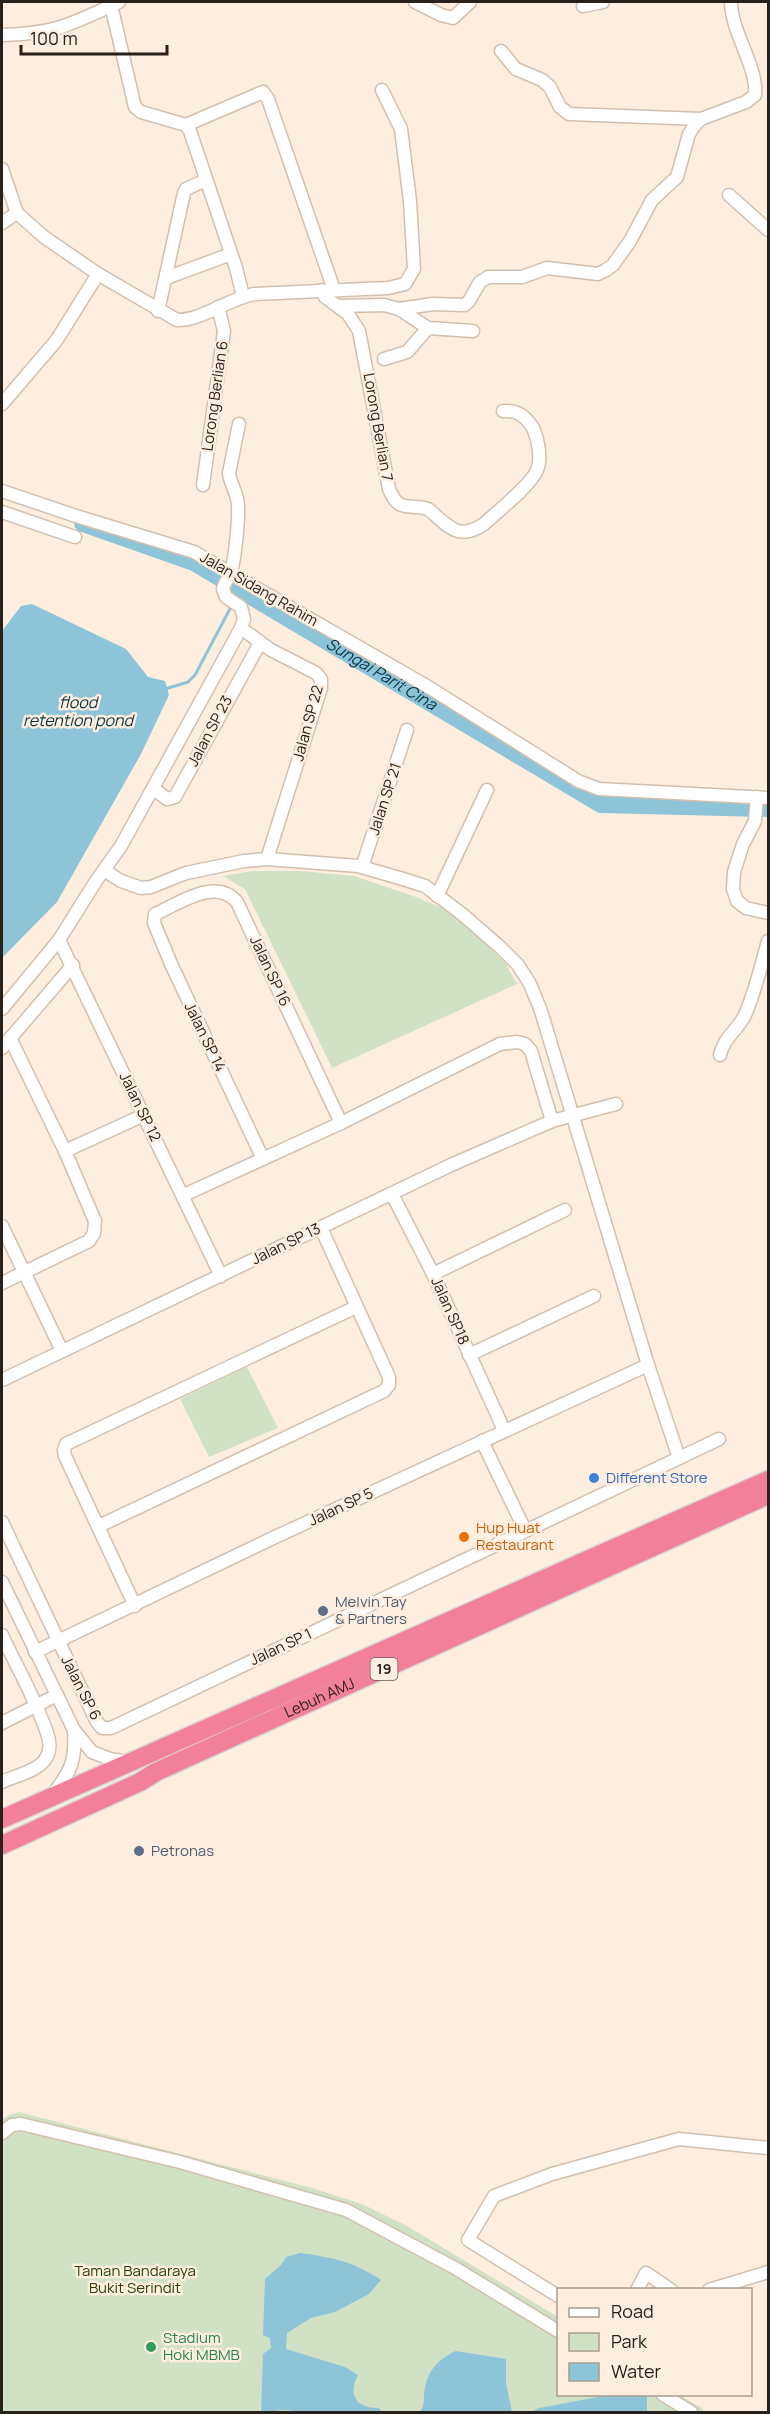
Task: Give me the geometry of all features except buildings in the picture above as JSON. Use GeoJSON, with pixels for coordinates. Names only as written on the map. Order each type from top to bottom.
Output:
{"type":"FeatureCollection","features":[{"type":"Feature","properties":{"kind":"highway","name":"Lebuh AMJ"},"geometry":{"type":"LineString","coordinates":[[2,1845],[733,1504],[768,1478]]}},
{"type":"Feature","properties":{"kind":"highway"},"geometry":{"type":"LineString","coordinates":[[733,1504],[768,1497]]}},
{"type":"Feature","properties":{"kind":"highway","name":"Lebuh AMJ"},"geometry":{"type":"LineString","coordinates":[[2,1819],[128,1762],[733,1504]]}},
{"type":"Feature","properties":{"kind":"street"},"geometry":{"type":"LineString","coordinates":[[415,2],[441,15],[453,18],[470,2]]}},
{"type":"Feature","properties":{"kind":"street"},"geometry":{"type":"LineString","coordinates":[[583,6],[603,2]]}},
{"type":"Feature","properties":{"kind":"street"},"geometry":{"type":"LineString","coordinates":[[501,51],[516,69],[542,80],[550,87],[560,107],[569,114],[701,119],[746,102],[755,94],[754,82],[733,19],[731,2]]}},
{"type":"Feature","properties":{"kind":"street"},"geometry":{"type":"LineString","coordinates":[[2,35],[53,30],[79,22],[115,3],[135,107],[141,112],[186,125],[262,92],[268,99],[328,290]]}},
{"type":"Feature","properties":{"kind":"street"},"geometry":{"type":"LineString","coordinates":[[2,169],[17,213],[44,237],[98,274],[177,320],[187,320],[243,296],[387,288],[405,284],[414,269],[410,201],[401,129],[382,90]]}},
{"type":"Feature","properties":{"kind":"street"},"geometry":{"type":"LineString","coordinates":[[399,309],[433,304],[465,304],[480,282],[488,277],[522,277],[547,268],[598,274],[606,270],[613,265],[630,241],[652,200],[676,177],[689,134],[701,119]]}},
{"type":"Feature","properties":{"kind":"street"},"geometry":{"type":"LineString","coordinates":[[186,125],[190,131],[243,296]]}},
{"type":"Feature","properties":{"kind":"street"},"geometry":{"type":"LineString","coordinates":[[158,310],[184,193],[186,189],[206,180]]}},
{"type":"Feature","properties":{"kind":"street"},"geometry":{"type":"LineString","coordinates":[[729,195],[768,230]]}},
{"type":"Feature","properties":{"kind":"street"},"geometry":{"type":"LineString","coordinates":[[2,223],[17,213]]}},
{"type":"Feature","properties":{"kind":"street"},"geometry":{"type":"LineString","coordinates":[[166,278],[231,254]]}},
{"type":"Feature","properties":{"kind":"street"},"geometry":{"type":"LineString","coordinates":[[2,404],[56,341],[98,274]]}},
{"type":"Feature","properties":{"kind":"street","name":"Lorong Berlian 7"},"geometry":{"type":"LineString","coordinates":[[328,290],[325,297],[339,306],[354,322],[362,342],[389,489],[401,506],[428,509],[444,526],[459,531],[476,529],[484,524],[528,483],[537,470],[539,452],[536,435],[528,420],[520,413],[503,411]]}},
{"type":"Feature","properties":{"kind":"street"},"geometry":{"type":"LineString","coordinates":[[339,306],[384,305],[399,309],[428,328],[473,331]]}},
{"type":"Feature","properties":{"kind":"street","name":"Lorong Berlian 6"},"geometry":{"type":"LineString","coordinates":[[203,486],[224,331],[218,307]]}},
{"type":"Feature","properties":{"kind":"street"},"geometry":{"type":"LineString","coordinates":[[384,358],[407,352],[428,328]]}},
{"type":"Feature","properties":{"kind":"street"},"geometry":{"type":"LineString","coordinates":[[2,1009],[59,940],[122,846],[241,627],[244,619],[242,607],[226,597],[238,507],[236,490],[230,479],[230,472],[239,424]]}},
{"type":"Feature","properties":{"kind":"street","name":"Jalan Sidang Rahim"},"geometry":{"type":"LineString","coordinates":[[2,491],[195,552],[228,578],[430,688],[578,781],[599,789],[762,801]]}},
{"type":"Feature","properties":{"kind":"street"},"geometry":{"type":"LineString","coordinates":[[2,512],[75,537]]}},
{"type":"Feature","properties":{"kind":"street","name":"Jalan SP 22"},"geometry":{"type":"LineString","coordinates":[[241,627],[260,643],[316,673],[321,679],[321,688],[267,859]]}},
{"type":"Feature","properties":{"kind":"street","name":"Jalan SP 23"},"geometry":{"type":"LineString","coordinates":[[153,788],[167,798],[175,797],[260,643]]}},
{"type":"Feature","properties":{"kind":"street","name":"Jalan SP 21"},"geometry":{"type":"LineString","coordinates":[[362,867],[407,730]]}},
{"type":"Feature","properties":{"kind":"street"},"geometry":{"type":"LineString","coordinates":[[437,896],[487,790]]}},
{"type":"Feature","properties":{"kind":"street"},"geometry":{"type":"LineString","coordinates":[[762,801],[755,821],[742,844],[734,872],[733,890],[737,902],[746,908],[768,913]]}},
{"type":"Feature","properties":{"kind":"street"},"geometry":{"type":"LineString","coordinates":[[104,870],[141,888],[151,887],[186,873],[244,861],[295,859],[362,867],[425,886],[501,948],[518,965],[530,984],[541,1011],[648,1365],[679,1458]]}},
{"type":"Feature","properties":{"kind":"street","name":"Jalan SP 16"},"geometry":{"type":"LineString","coordinates":[[155,914],[212,890],[226,892],[232,896],[237,902],[341,1123]]}},
{"type":"Feature","properties":{"kind":"street","name":"Jalan SP 14"},"geometry":{"type":"LineString","coordinates":[[155,914],[153,923],[263,1159]]}},
{"type":"Feature","properties":{"kind":"street","name":"Jalan SP 12"},"geometry":{"type":"LineString","coordinates":[[59,940],[221,1275]]}},
{"type":"Feature","properties":{"kind":"street"},"geometry":{"type":"LineString","coordinates":[[720,1054],[725,1040],[737,1030],[746,1013],[768,942]]}},
{"type":"Feature","properties":{"kind":"street"},"geometry":{"type":"LineString","coordinates":[[2,1048],[73,965]]}},
{"type":"Feature","properties":{"kind":"street"},"geometry":{"type":"LineString","coordinates":[[2,1282],[89,1241],[94,1233],[95,1221],[65,1151],[10,1038]]}},
{"type":"Feature","properties":{"kind":"street"},"geometry":{"type":"LineString","coordinates":[[184,1195],[341,1123],[500,1044],[517,1042],[525,1044],[531,1051],[552,1121]]}},
{"type":"Feature","properties":{"kind":"street","name":"Jalan SP 13"},"geometry":{"type":"LineString","coordinates":[[2,1380],[392,1194],[552,1121],[616,1104]]}},
{"type":"Feature","properties":{"kind":"street"},"geometry":{"type":"LineString","coordinates":[[65,1151],[144,1114]]}},
{"type":"Feature","properties":{"kind":"street","name":"Jalan SP18"},"geometry":{"type":"LineString","coordinates":[[392,1194],[433,1274],[504,1430]]}},
{"type":"Feature","properties":{"kind":"street"},"geometry":{"type":"LineString","coordinates":[[433,1274],[565,1210]]}},
{"type":"Feature","properties":{"kind":"street"},"geometry":{"type":"LineString","coordinates":[[2,1226],[62,1351]]}},
{"type":"Feature","properties":{"kind":"street"},"geometry":{"type":"LineString","coordinates":[[99,1526],[384,1391],[389,1385],[389,1377],[321,1228]]}},
{"type":"Feature","properties":{"kind":"street"},"geometry":{"type":"LineString","coordinates":[[469,1355],[594,1296]]}},
{"type":"Feature","properties":{"kind":"street"},"geometry":{"type":"LineString","coordinates":[[135,1606],[65,1456],[66,1444],[356,1307]]}},
{"type":"Feature","properties":{"kind":"street","name":"Jalan SP 5"},"geometry":{"type":"LineString","coordinates":[[35,1652],[504,1430],[648,1365]]}},
{"type":"Feature","properties":{"kind":"street","name":"Jalan SP 1"},"geometry":{"type":"LineString","coordinates":[[111,1728],[719,1439]]}},
{"type":"Feature","properties":{"kind":"street"},"geometry":{"type":"LineString","coordinates":[[482,1441],[525,1530]]}},
{"type":"Feature","properties":{"kind":"street","name":"Jalan SP 6"},"geometry":{"type":"LineString","coordinates":[[2,1522],[97,1722],[102,1728],[111,1728]]}},
{"type":"Feature","properties":{"kind":"street"},"geometry":{"type":"LineString","coordinates":[[2,1582],[74,1730],[92,1752],[110,1759],[128,1762]]}},
{"type":"Feature","properties":{"kind":"street"},"geometry":{"type":"LineString","coordinates":[[2,1635],[36,1706],[49,1737],[50,1748],[40,1765],[2,1782]]}},
{"type":"Feature","properties":{"kind":"street"},"geometry":{"type":"LineString","coordinates":[[2,1723],[57,1695]]}},
{"type":"Feature","properties":{"kind":"street"},"geometry":{"type":"LineString","coordinates":[[50,1797],[69,1773],[74,1760],[74,1730]]}},
{"type":"Feature","properties":{"kind":"street"},"geometry":{"type":"LineString","coordinates":[[2,2133],[12,2125],[21,2124],[180,2162],[346,2210],[455,2268],[557,2330]]}},
{"type":"Feature","properties":{"kind":"street"},"geometry":{"type":"LineString","coordinates":[[557,2295],[468,2240],[494,2196],[552,2174],[679,2139],[768,2148]]}},
{"type":"Feature","properties":{"kind":"street"},"geometry":{"type":"LineString","coordinates":[[712,2288],[768,2272]]}},
{"type":"Feature","properties":{"kind":"street"},"geometry":{"type":"LineString","coordinates":[[638,2288],[646,2273],[669,2288]]}},
{"type":"Feature","properties":{"kind":"street"},"geometry":{"type":"LineString","coordinates":[[665,2396],[691,2412]]}},
{"type":"Feature","properties":{"kind":"green space"},"geometry":{"type":"Polygon","coordinates":[[[252,871],[300,871],[354,876],[416,897],[454,913],[506,964],[517,984],[332,1068],[245,889],[223,876],[252,871]]]}},
{"type":"Feature","properties":{"kind":"green space"},"geometry":{"type":"Polygon","coordinates":[[[247,1367],[278,1428],[209,1457],[180,1399],[247,1367]]]}},
{"type":"Feature","properties":{"kind":"green space","name":"Taman Bandaraya Bukit Serindit"},"geometry":{"type":"Polygon","coordinates":[[[19,2112],[312,2188],[362,2204],[407,2226],[557,2316],[557,2396],[681,2396],[702,2408],[704,2412],[2,2412],[2,2120],[19,2112]]]}},
{"type":"Feature","properties":{"kind":"water","name":"flood retention pond"},"geometry":{"type":"Polygon","coordinates":[[[32,604],[126,649],[148,677],[165,681],[169,695],[141,754],[57,902],[2,958],[2,631],[21,606],[32,604]]]}},
{"type":"Feature","properties":{"kind":"water"},"geometry":{"type":"Polygon","coordinates":[[[300,2253],[342,2261],[381,2280],[369,2294],[335,2312],[311,2318],[287,2333],[286,2349],[345,2367],[358,2375],[354,2389],[356,2399],[365,2406],[379,2408],[383,2412],[286,2410],[261,2412],[263,2354],[271,2348],[270,2338],[263,2335],[265,2279],[281,2265],[286,2257],[300,2253]]]}},
{"type":"Feature","properties":{"kind":"water"},"geometry":{"type":"Polygon","coordinates":[[[456,2351],[506,2359],[506,2383],[512,2412],[420,2412],[424,2404],[425,2386],[430,2373],[443,2358],[456,2351]]]}},
{"type":"Feature","properties":{"kind":"water"},"geometry":{"type":"Polygon","coordinates":[[[603,2396],[647,2396],[647,2412],[531,2412],[539,2408],[603,2396]]]}},
{"type":"Feature","properties":{"kind":"waterway","name":"Sungai Parit Cina"},"geometry":{"type":"LineString","coordinates":[[83,523],[194,562],[601,804],[768,808]]}},
{"type":"Feature","properties":{"kind":"waterway"},"geometry":{"type":"LineString","coordinates":[[165,689],[188,682],[195,675],[232,605]]}},
{"type":"Feature","properties":{"kind":"place","name":"Different Store"},"geometry":{"type":"Point","coordinates":[594,1478]}},
{"type":"Feature","properties":{"kind":"place","name":"Hup Huat Restaurant"},"geometry":{"type":"Point","coordinates":[464,1537]}},
{"type":"Feature","properties":{"kind":"place","name":"Melvin Tay & Partners"},"geometry":{"type":"Point","coordinates":[323,1611]}},
{"type":"Feature","properties":{"kind":"place","name":"Petronas"},"geometry":{"type":"Point","coordinates":[139,1851]}},
{"type":"Feature","properties":{"kind":"place","name":"Stadium Hoki MBMB"},"geometry":{"type":"Point","coordinates":[151,2347]}}]}
